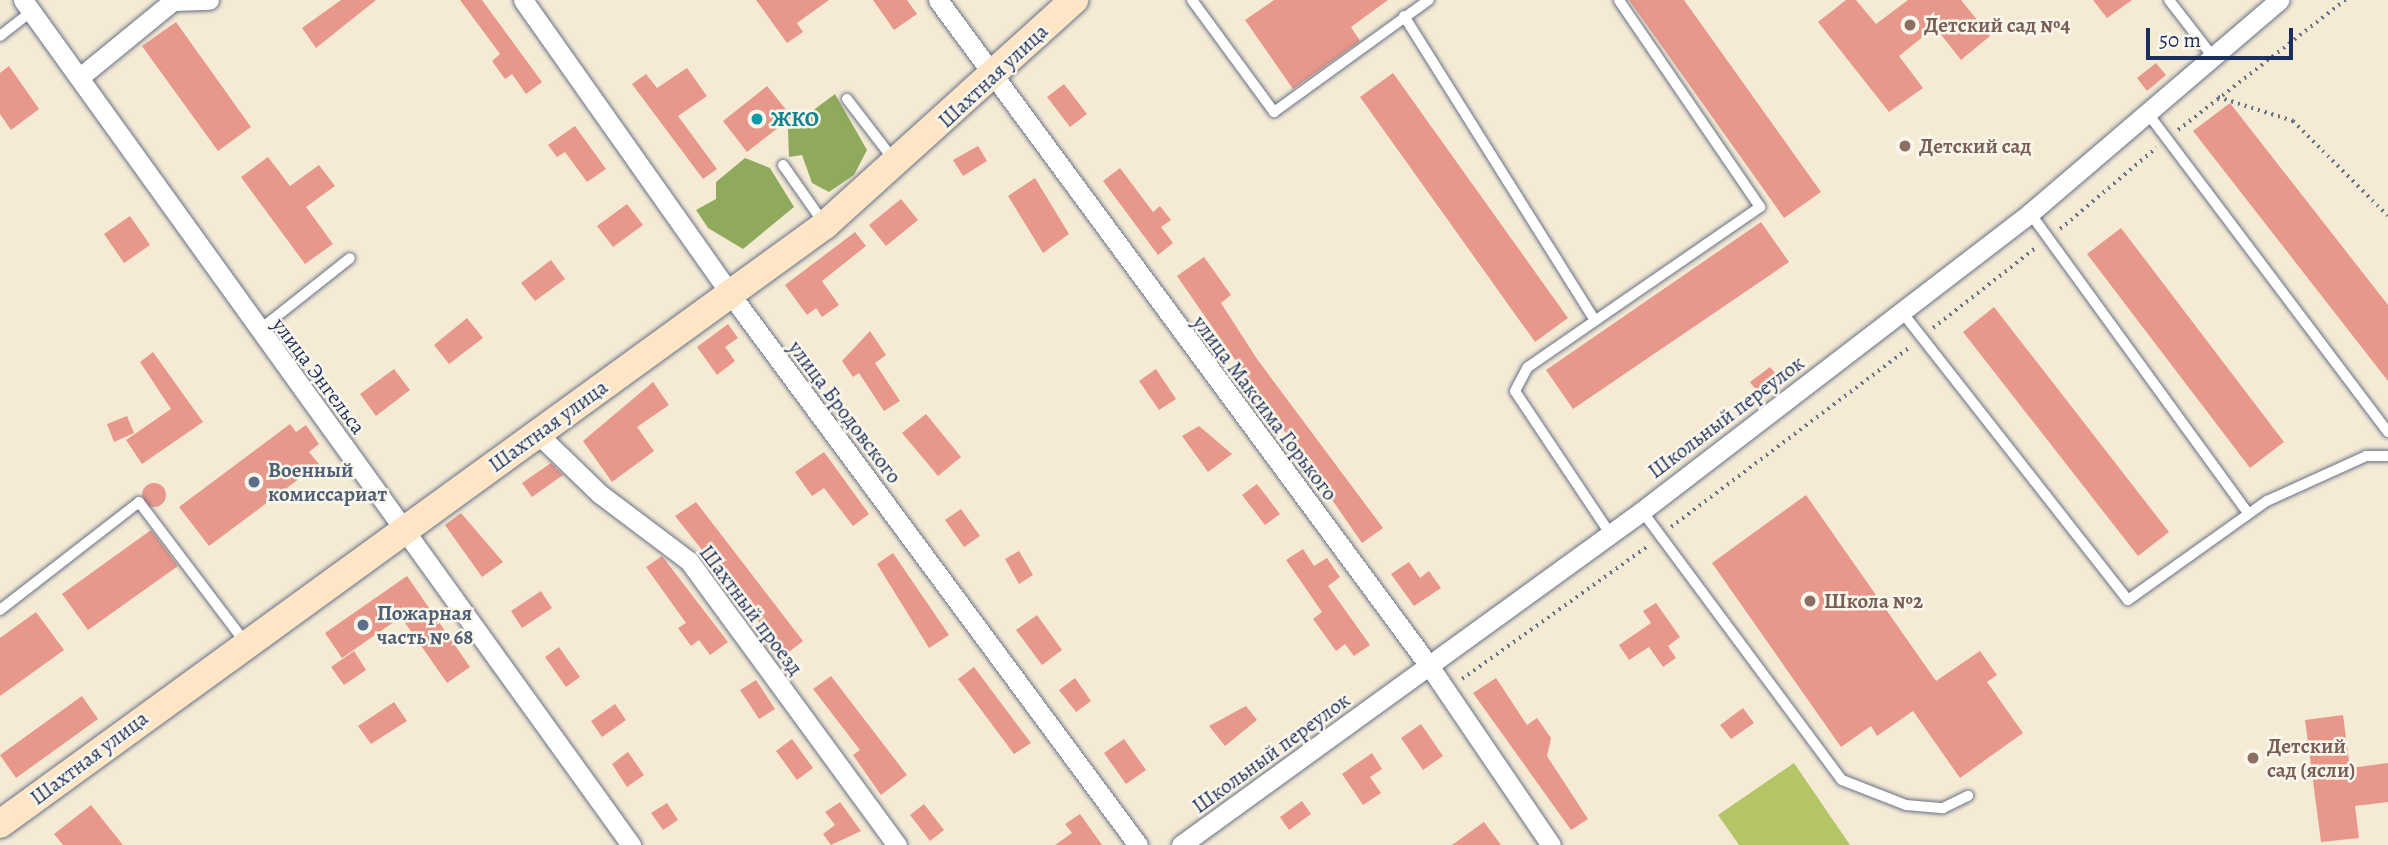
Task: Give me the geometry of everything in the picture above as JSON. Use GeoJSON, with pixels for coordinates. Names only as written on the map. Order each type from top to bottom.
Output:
{"type":"FeatureCollection","features":[{"type":"Feature","properties":{"kind":"main road","name":"Шахтная улица"},"geometry":{"type":"LineString","coordinates":[[0,824],[245,643],[825,225],[898,164],[1074,0]]}},
{"type":"Feature","properties":{"kind":"street"},"geometry":{"type":"LineString","coordinates":[[80,77],[111,57],[161,8],[173,1],[209,0]]}},
{"type":"Feature","properties":{"kind":"street","name":"улица Бродовского"},"geometry":{"type":"LineString","coordinates":[[523,0],[731,295],[1138,845]]}},
{"type":"Feature","properties":{"kind":"street","name":"улица Максима Горького"},"geometry":{"type":"LineString","coordinates":[[938,0],[992,78],[1430,667],[1551,845]]}},
{"type":"Feature","properties":{"kind":"street","name":"Школьный переулок"},"geometry":{"type":"LineString","coordinates":[[1181,845],[1430,667],[1609,532],[1642,511],[2030,214],[2149,115],[2279,0]]}},
{"type":"Feature","properties":{"kind":"street","name":"улица Энгельса"},"geometry":{"type":"LineString","coordinates":[[28,5],[258,331],[404,528],[631,845]]}},
{"type":"Feature","properties":{"kind":"street","name":"Шахтный проезд"},"geometry":{"type":"LineString","coordinates":[[537,433],[600,495],[689,561],[897,845]]}},
{"type":"Feature","properties":{"kind":"lane"},"geometry":{"type":"LineString","coordinates":[[1192,0],[1273,112],[1429,0]]}},
{"type":"Feature","properties":{"kind":"lane"},"geometry":{"type":"LineString","coordinates":[[1609,532],[1515,391],[1528,367],[1760,207],[1619,0]]}},
{"type":"Feature","properties":{"kind":"lane"},"geometry":{"type":"LineString","coordinates":[[2169,0],[2213,57]]}},
{"type":"Feature","properties":{"kind":"lane"},"geometry":{"type":"LineString","coordinates":[[0,36],[28,5]]}},
{"type":"Feature","properties":{"kind":"lane"},"geometry":{"type":"LineString","coordinates":[[1404,16],[1595,320]]}},
{"type":"Feature","properties":{"kind":"lane"},"geometry":{"type":"LineString","coordinates":[[848,99],[898,164]]}},
{"type":"Feature","properties":{"kind":"lane"},"geometry":{"type":"LineString","coordinates":[[2149,115],[2388,432]]}},
{"type":"Feature","properties":{"kind":"lane"},"geometry":{"type":"LineString","coordinates":[[783,165],[825,225]]}},
{"type":"Feature","properties":{"kind":"lane"},"geometry":{"type":"LineString","coordinates":[[2030,214],[2248,513]]}},
{"type":"Feature","properties":{"kind":"lane"},"geometry":{"type":"LineString","coordinates":[[258,331],[350,258]]}},
{"type":"Feature","properties":{"kind":"lane"},"geometry":{"type":"LineString","coordinates":[[1902,312],[2128,600],[2248,513],[2366,456],[2388,456]]}},
{"type":"Feature","properties":{"kind":"lane"},"geometry":{"type":"LineString","coordinates":[[0,611],[139,502],[245,643]]}},
{"type":"Feature","properties":{"kind":"lane"},"geometry":{"type":"LineString","coordinates":[[1642,511],[1842,780],[1906,805],[1943,808],[1968,796]]}},
{"type":"Feature","properties":{"kind":"path"},"geometry":{"type":"LineString","coordinates":[[1446,690],[1660,536],[1922,337],[2048,238],[2218,97],[2345,0]]}},
{"type":"Feature","properties":{"kind":"path"},"geometry":{"type":"LineString","coordinates":[[2218,97],[2293,121],[2388,216]]}},
{"type":"Feature","properties":{"kind":"green space"},"geometry":{"type":"Polygon","coordinates":[[[835,94],[867,150],[854,175],[829,192],[812,183],[802,155],[789,157],[788,129],[835,94]]]}},
{"type":"Feature","properties":{"kind":"green space"},"geometry":{"type":"Polygon","coordinates":[[[745,158],[770,168],[794,207],[743,249],[708,228],[696,210],[716,199],[716,182],[745,158]]]}},
{"type":"Feature","properties":{"kind":"green space"},"geometry":{"type":"Polygon","coordinates":[[[1794,763],[1850,845],[1739,845],[1718,815],[1794,763]]]}},
{"type":"Feature","properties":{"kind":"building"},"geometry":{"type":"Polygon","coordinates":[[[341,0],[376,0],[316,48],[302,28],[341,0]]]}},
{"type":"Feature","properties":{"kind":"building"},"geometry":{"type":"Polygon","coordinates":[[[460,0],[482,0],[542,82],[526,94],[512,74],[505,79],[492,61],[500,54],[460,0]]]}},
{"type":"Feature","properties":{"kind":"building"},"geometry":{"type":"Polygon","coordinates":[[[756,0],[829,0],[797,23],[803,32],[787,43],[756,0]]]}},
{"type":"Feature","properties":{"kind":"building"},"geometry":{"type":"Polygon","coordinates":[[[873,0],[907,0],[917,14],[894,30],[873,0]]]}},
{"type":"Feature","properties":{"kind":"building"},"geometry":{"type":"Polygon","coordinates":[[[1274,0],[1388,0],[1351,27],[1360,41],[1293,89],[1245,20],[1274,0]]]}},
{"type":"Feature","properties":{"kind":"building"},"geometry":{"type":"Polygon","coordinates":[[[1629,0],[1684,0],[1821,192],[1784,218],[1629,0]]]}},
{"type":"Feature","properties":{"kind":"building"},"geometry":{"type":"Polygon","coordinates":[[[1846,0],[1856,0],[1876,24],[1908,0],[1961,0],[1990,36],[1961,60],[1935,27],[1899,56],[1923,88],[1889,112],[1818,22],[1846,0]]]}},
{"type":"Feature","properties":{"kind":"building"},"geometry":{"type":"Polygon","coordinates":[[[2093,0],[2132,0],[2107,18],[2093,0]]]}},
{"type":"Feature","properties":{"kind":"building"},"geometry":{"type":"Polygon","coordinates":[[[176,22],[251,127],[218,151],[142,46],[176,22]]]}},
{"type":"Feature","properties":{"kind":"building"},"geometry":{"type":"Polygon","coordinates":[[[2156,63],[2166,75],[2147,91],[2137,78],[2156,63]]]}},
{"type":"Feature","properties":{"kind":"building"},"geometry":{"type":"Polygon","coordinates":[[[9,66],[39,109],[11,130],[0,114],[0,73],[9,66]]]}},
{"type":"Feature","properties":{"kind":"building"},"geometry":{"type":"Polygon","coordinates":[[[687,68],[707,96],[678,116],[717,169],[703,179],[632,84],[646,74],[657,88],[687,68]]]}},
{"type":"Feature","properties":{"kind":"building"},"geometry":{"type":"Polygon","coordinates":[[[1393,73],[1568,318],[1535,342],[1360,97],[1393,73]]]}},
{"type":"Feature","properties":{"kind":"building"},"geometry":{"type":"Polygon","coordinates":[[[1064,84],[1087,114],[1070,127],[1047,97],[1064,84]]]}},
{"type":"Feature","properties":{"kind":"building","name":"ЖКО"},"geometry":{"type":"Polygon","coordinates":[[[767,86],[792,117],[747,152],[723,121],[767,86]]]}},
{"type":"Feature","properties":{"kind":"building"},"geometry":{"type":"Polygon","coordinates":[[[2230,103],[2388,305],[2388,381],[2193,131],[2230,103]]]}},
{"type":"Feature","properties":{"kind":"building"},"geometry":{"type":"Polygon","coordinates":[[[575,126],[606,169],[587,182],[565,152],[557,157],[548,145],[575,126]]]}},
{"type":"Feature","properties":{"kind":"building"},"geometry":{"type":"Polygon","coordinates":[[[978,146],[987,161],[963,176],[953,160],[978,146]]]}},
{"type":"Feature","properties":{"kind":"building"},"geometry":{"type":"Polygon","coordinates":[[[268,157],[290,186],[319,165],[335,186],[306,207],[333,244],[305,264],[241,177],[268,157]]]}},
{"type":"Feature","properties":{"kind":"building"},"geometry":{"type":"Polygon","coordinates":[[[1120,168],[1153,212],[1160,206],[1171,220],[1161,227],[1173,243],[1158,255],[1103,181],[1120,168]]]}},
{"type":"Feature","properties":{"kind":"building"},"geometry":{"type":"Polygon","coordinates":[[[1035,178],[1069,234],[1043,253],[1008,196],[1035,178]]]}},
{"type":"Feature","properties":{"kind":"building"},"geometry":{"type":"Polygon","coordinates":[[[901,199],[918,220],[886,246],[869,225],[901,199]]]}},
{"type":"Feature","properties":{"kind":"building"},"geometry":{"type":"Polygon","coordinates":[[[627,204],[643,225],[613,247],[597,226],[627,204]]]}},
{"type":"Feature","properties":{"kind":"building"},"geometry":{"type":"Polygon","coordinates":[[[130,216],[150,245],[124,263],[104,234],[130,216]]]}},
{"type":"Feature","properties":{"kind":"building"},"geometry":{"type":"Polygon","coordinates":[[[1761,222],[1789,262],[1573,409],[1546,370],[1761,222]]]}},
{"type":"Feature","properties":{"kind":"building"},"geometry":{"type":"Polygon","coordinates":[[[2121,228],[2284,442],[2250,468],[2087,254],[2121,228]]]}},
{"type":"Feature","properties":{"kind":"building"},"geometry":{"type":"Polygon","coordinates":[[[855,232],[866,246],[822,281],[839,305],[822,317],[816,308],[807,315],[785,285],[855,232]]]}},
{"type":"Feature","properties":{"kind":"building"},"geometry":{"type":"Polygon","coordinates":[[[1204,257],[1231,295],[1221,303],[1257,359],[1383,528],[1362,543],[1177,276],[1204,257]]]}},
{"type":"Feature","properties":{"kind":"building"},"geometry":{"type":"Polygon","coordinates":[[[551,260],[565,279],[535,301],[521,283],[551,260]]]}},
{"type":"Feature","properties":{"kind":"building"},"geometry":{"type":"Polygon","coordinates":[[[1994,307],[2169,532],[2138,556],[1963,332],[1994,307]]]}},
{"type":"Feature","properties":{"kind":"building"},"geometry":{"type":"Polygon","coordinates":[[[467,318],[483,338],[449,364],[434,345],[467,318]]]}},
{"type":"Feature","properties":{"kind":"building"},"geometry":{"type":"Polygon","coordinates":[[[728,324],[738,338],[725,347],[735,361],[717,375],[697,347],[728,324]]]}},
{"type":"Feature","properties":{"kind":"building"},"geometry":{"type":"Polygon","coordinates":[[[870,331],[886,355],[875,363],[900,401],[884,411],[859,373],[853,377],[842,361],[870,331]]]}},
{"type":"Feature","properties":{"kind":"building"},"geometry":{"type":"Polygon","coordinates":[[[153,352],[203,422],[142,464],[126,440],[171,409],[140,362],[153,352]]]}},
{"type":"Feature","properties":{"kind":"building"},"geometry":{"type":"Polygon","coordinates":[[[1770,367],[1781,380],[1760,395],[1750,382],[1770,367]]]}},
{"type":"Feature","properties":{"kind":"building"},"geometry":{"type":"Polygon","coordinates":[[[394,369],[410,390],[376,416],[360,394],[394,369]]]}},
{"type":"Feature","properties":{"kind":"building"},"geometry":{"type":"Polygon","coordinates":[[[1156,369],[1176,399],[1159,410],[1139,381],[1156,369]]]}},
{"type":"Feature","properties":{"kind":"building"},"geometry":{"type":"Polygon","coordinates":[[[653,382],[669,405],[637,427],[654,451],[612,482],[583,441],[653,382]]]}},
{"type":"Feature","properties":{"kind":"building"},"geometry":{"type":"Polygon","coordinates":[[[926,414],[961,457],[938,476],[902,433],[926,414]]]}},
{"type":"Feature","properties":{"kind":"building"},"geometry":{"type":"Polygon","coordinates":[[[127,416],[134,433],[114,442],[107,424],[127,416]]]}},
{"type":"Feature","properties":{"kind":"building","name":"Военный комиссариат"},"geometry":{"type":"Polygon","coordinates":[[[290,424],[296,432],[306,425],[319,444],[309,452],[319,464],[209,546],[179,507],[290,424]]]}},
{"type":"Feature","properties":{"kind":"building"},"geometry":{"type":"Polygon","coordinates":[[[1199,426],[1232,454],[1208,472],[1182,436],[1199,426]]]}},
{"type":"Feature","properties":{"kind":"building"},"geometry":{"type":"Polygon","coordinates":[[[824,452],[869,514],[853,526],[824,488],[812,496],[795,472],[824,452]]]}},
{"type":"Feature","properties":{"kind":"building"},"geometry":{"type":"Polygon","coordinates":[[[551,463],[563,475],[532,497],[522,483],[551,463]]]}},
{"type":"Feature","properties":{"kind":"building"},"geometry":{"type":"Polygon","coordinates":[[[154,483],[163,486],[166,495],[163,504],[154,507],[145,504],[142,495],[145,486],[154,483]]]}},
{"type":"Feature","properties":{"kind":"building"},"geometry":{"type":"Polygon","coordinates":[[[1257,484],[1280,514],[1265,525],[1242,495],[1257,484]]]}},
{"type":"Feature","properties":{"kind":"building","name":"Школа №2"},"geometry":{"type":"Polygon","coordinates":[[[1806,495],[1936,681],[1980,651],[1997,675],[1987,682],[2023,733],[1960,778],[1913,711],[1877,736],[1871,726],[1841,747],[1712,563],[1806,495]]]}},
{"type":"Feature","properties":{"kind":"building"},"geometry":{"type":"Polygon","coordinates":[[[696,502],[803,641],[785,655],[774,640],[767,645],[755,629],[761,624],[675,516],[696,502]]]}},
{"type":"Feature","properties":{"kind":"building"},"geometry":{"type":"Polygon","coordinates":[[[961,509],[980,536],[964,547],[945,520],[961,509]]]}},
{"type":"Feature","properties":{"kind":"building"},"geometry":{"type":"Polygon","coordinates":[[[461,513],[503,562],[482,577],[445,525],[461,513]]]}},
{"type":"Feature","properties":{"kind":"building"},"geometry":{"type":"Polygon","coordinates":[[[151,530],[178,566],[88,630],[62,594],[151,530]]]}},
{"type":"Feature","properties":{"kind":"building"},"geometry":{"type":"Polygon","coordinates":[[[1303,549],[1314,566],[1327,558],[1340,577],[1328,586],[1370,645],[1354,656],[1345,644],[1336,651],[1313,619],[1322,612],[1286,560],[1303,549]]]}},
{"type":"Feature","properties":{"kind":"building"},"geometry":{"type":"Polygon","coordinates":[[[1019,551],[1033,575],[1019,584],[1005,559],[1019,551]]]}},
{"type":"Feature","properties":{"kind":"building"},"geometry":{"type":"Polygon","coordinates":[[[893,553],[949,635],[929,648],[877,564],[893,553]]]}},
{"type":"Feature","properties":{"kind":"building"},"geometry":{"type":"Polygon","coordinates":[[[662,556],[728,642],[710,655],[699,640],[691,646],[678,628],[686,623],[646,567],[662,556]]]}},
{"type":"Feature","properties":{"kind":"building"},"geometry":{"type":"Polygon","coordinates":[[[1409,562],[1420,578],[1429,571],[1441,588],[1414,606],[1391,574],[1409,562]]]}},
{"type":"Feature","properties":{"kind":"building","name":"Пожарная часть № 68"},"geometry":{"type":"Polygon","coordinates":[[[407,576],[470,667],[447,683],[401,617],[342,658],[325,633],[407,576]]]}},
{"type":"Feature","properties":{"kind":"building"},"geometry":{"type":"Polygon","coordinates":[[[541,591],[552,608],[522,628],[511,611],[541,591]]]}},
{"type":"Feature","properties":{"kind":"building"},"geometry":{"type":"Polygon","coordinates":[[[1656,603],[1680,637],[1668,646],[1676,658],[1663,667],[1649,647],[1629,660],[1619,645],[1651,623],[1643,611],[1656,603]]]}},
{"type":"Feature","properties":{"kind":"building"},"geometry":{"type":"Polygon","coordinates":[[[36,612],[64,650],[0,696],[0,638],[36,612]]]}},
{"type":"Feature","properties":{"kind":"building"},"geometry":{"type":"Polygon","coordinates":[[[1037,615],[1062,650],[1042,665],[1016,630],[1037,615]]]}},
{"type":"Feature","properties":{"kind":"building"},"geometry":{"type":"Polygon","coordinates":[[[559,647],[580,677],[566,687],[545,657],[559,647]]]}},
{"type":"Feature","properties":{"kind":"building"},"geometry":{"type":"Polygon","coordinates":[[[354,651],[366,670],[344,685],[331,667],[354,651]]]}},
{"type":"Feature","properties":{"kind":"building"},"geometry":{"type":"Polygon","coordinates":[[[974,667],[1031,743],[1014,754],[958,679],[974,667]]]}},
{"type":"Feature","properties":{"kind":"building"},"geometry":{"type":"Polygon","coordinates":[[[831,676],[907,775],[881,795],[853,755],[860,750],[813,689],[831,676]]]}},
{"type":"Feature","properties":{"kind":"building"},"geometry":{"type":"Polygon","coordinates":[[[1075,678],[1091,701],[1076,712],[1059,690],[1075,678]]]}},
{"type":"Feature","properties":{"kind":"building"},"geometry":{"type":"Polygon","coordinates":[[[1496,678],[1527,725],[1537,718],[1551,738],[1547,756],[1588,819],[1571,830],[1473,693],[1496,678]]]}},
{"type":"Feature","properties":{"kind":"building"},"geometry":{"type":"Polygon","coordinates":[[[756,680],[775,709],[759,719],[740,690],[756,680]]]}},
{"type":"Feature","properties":{"kind":"building"},"geometry":{"type":"Polygon","coordinates":[[[82,696],[98,719],[16,778],[0,755],[82,696]]]}},
{"type":"Feature","properties":{"kind":"building"},"geometry":{"type":"Polygon","coordinates":[[[394,702],[407,721],[371,744],[358,726],[394,702]]]}},
{"type":"Feature","properties":{"kind":"building"},"geometry":{"type":"Polygon","coordinates":[[[615,704],[626,720],[602,737],[591,721],[615,704]]]}},
{"type":"Feature","properties":{"kind":"building"},"geometry":{"type":"Polygon","coordinates":[[[1246,706],[1257,720],[1225,746],[1209,726],[1246,706]]]}},
{"type":"Feature","properties":{"kind":"building"},"geometry":{"type":"Polygon","coordinates":[[[1743,708],[1754,723],[1731,739],[1720,725],[1743,708]]]}},
{"type":"Feature","properties":{"kind":"building"},"geometry":{"type":"Polygon","coordinates":[[[2343,715],[2350,768],[2388,763],[2388,802],[2355,806],[2359,838],[2321,842],[2305,720],[2343,715]]]}},
{"type":"Feature","properties":{"kind":"building"},"geometry":{"type":"Polygon","coordinates":[[[1421,724],[1443,756],[1423,770],[1401,738],[1421,724]]]}},
{"type":"Feature","properties":{"kind":"building"},"geometry":{"type":"Polygon","coordinates":[[[792,739],[813,768],[797,780],[776,751],[792,739]]]}},
{"type":"Feature","properties":{"kind":"building"},"geometry":{"type":"Polygon","coordinates":[[[1124,739],[1146,770],[1126,784],[1104,753],[1124,739]]]}},
{"type":"Feature","properties":{"kind":"building"},"geometry":{"type":"Polygon","coordinates":[[[628,752],[644,775],[627,787],[612,764],[628,752]]]}},
{"type":"Feature","properties":{"kind":"building"},"geometry":{"type":"Polygon","coordinates":[[[1372,753],[1382,769],[1370,777],[1381,793],[1363,805],[1342,774],[1372,753]]]}},
{"type":"Feature","properties":{"kind":"building"},"geometry":{"type":"Polygon","coordinates":[[[1302,801],[1311,814],[1289,830],[1280,817],[1302,801]]]}},
{"type":"Feature","properties":{"kind":"building"},"geometry":{"type":"Polygon","coordinates":[[[840,802],[861,831],[831,845],[823,834],[835,825],[825,812],[840,802]]]}},
{"type":"Feature","properties":{"kind":"building"},"geometry":{"type":"Polygon","coordinates":[[[667,803],[678,820],[663,830],[651,813],[667,803]]]}},
{"type":"Feature","properties":{"kind":"building"},"geometry":{"type":"Polygon","coordinates":[[[924,804],[944,830],[930,841],[910,815],[924,804]]]}},
{"type":"Feature","properties":{"kind":"building"},"geometry":{"type":"Polygon","coordinates":[[[91,805],[123,845],[63,845],[54,834],[91,805]]]}},
{"type":"Feature","properties":{"kind":"building"},"geometry":{"type":"Polygon","coordinates":[[[1080,814],[1102,845],[1055,845],[1072,833],[1065,824],[1080,814]]]}},
{"type":"Feature","properties":{"kind":"building"},"geometry":{"type":"Polygon","coordinates":[[[1484,822],[1501,845],[1452,845],[1484,822]]]}},
{"type":"Feature","properties":{"kind":"place","name":"Детский сад №4"},"geometry":{"type":"Point","coordinates":[1910,25]}},
{"type":"Feature","properties":{"kind":"place","name":"ЖКО"},"geometry":{"type":"Point","coordinates":[757,119]}},
{"type":"Feature","properties":{"kind":"place","name":"Детский сад"},"geometry":{"type":"Point","coordinates":[1905,146]}},
{"type":"Feature","properties":{"kind":"place","name":"Военный комиссариат"},"geometry":{"type":"Point","coordinates":[254,482]}},
{"type":"Feature","properties":{"kind":"place","name":"Школа №2"},"geometry":{"type":"Point","coordinates":[1810,601]}},
{"type":"Feature","properties":{"kind":"place","name":"Пожарная часть № 68"},"geometry":{"type":"Point","coordinates":[363,625]}},
{"type":"Feature","properties":{"kind":"place","name":"Детский сад (ясли)"},"geometry":{"type":"Point","coordinates":[2253,758]}}]}
